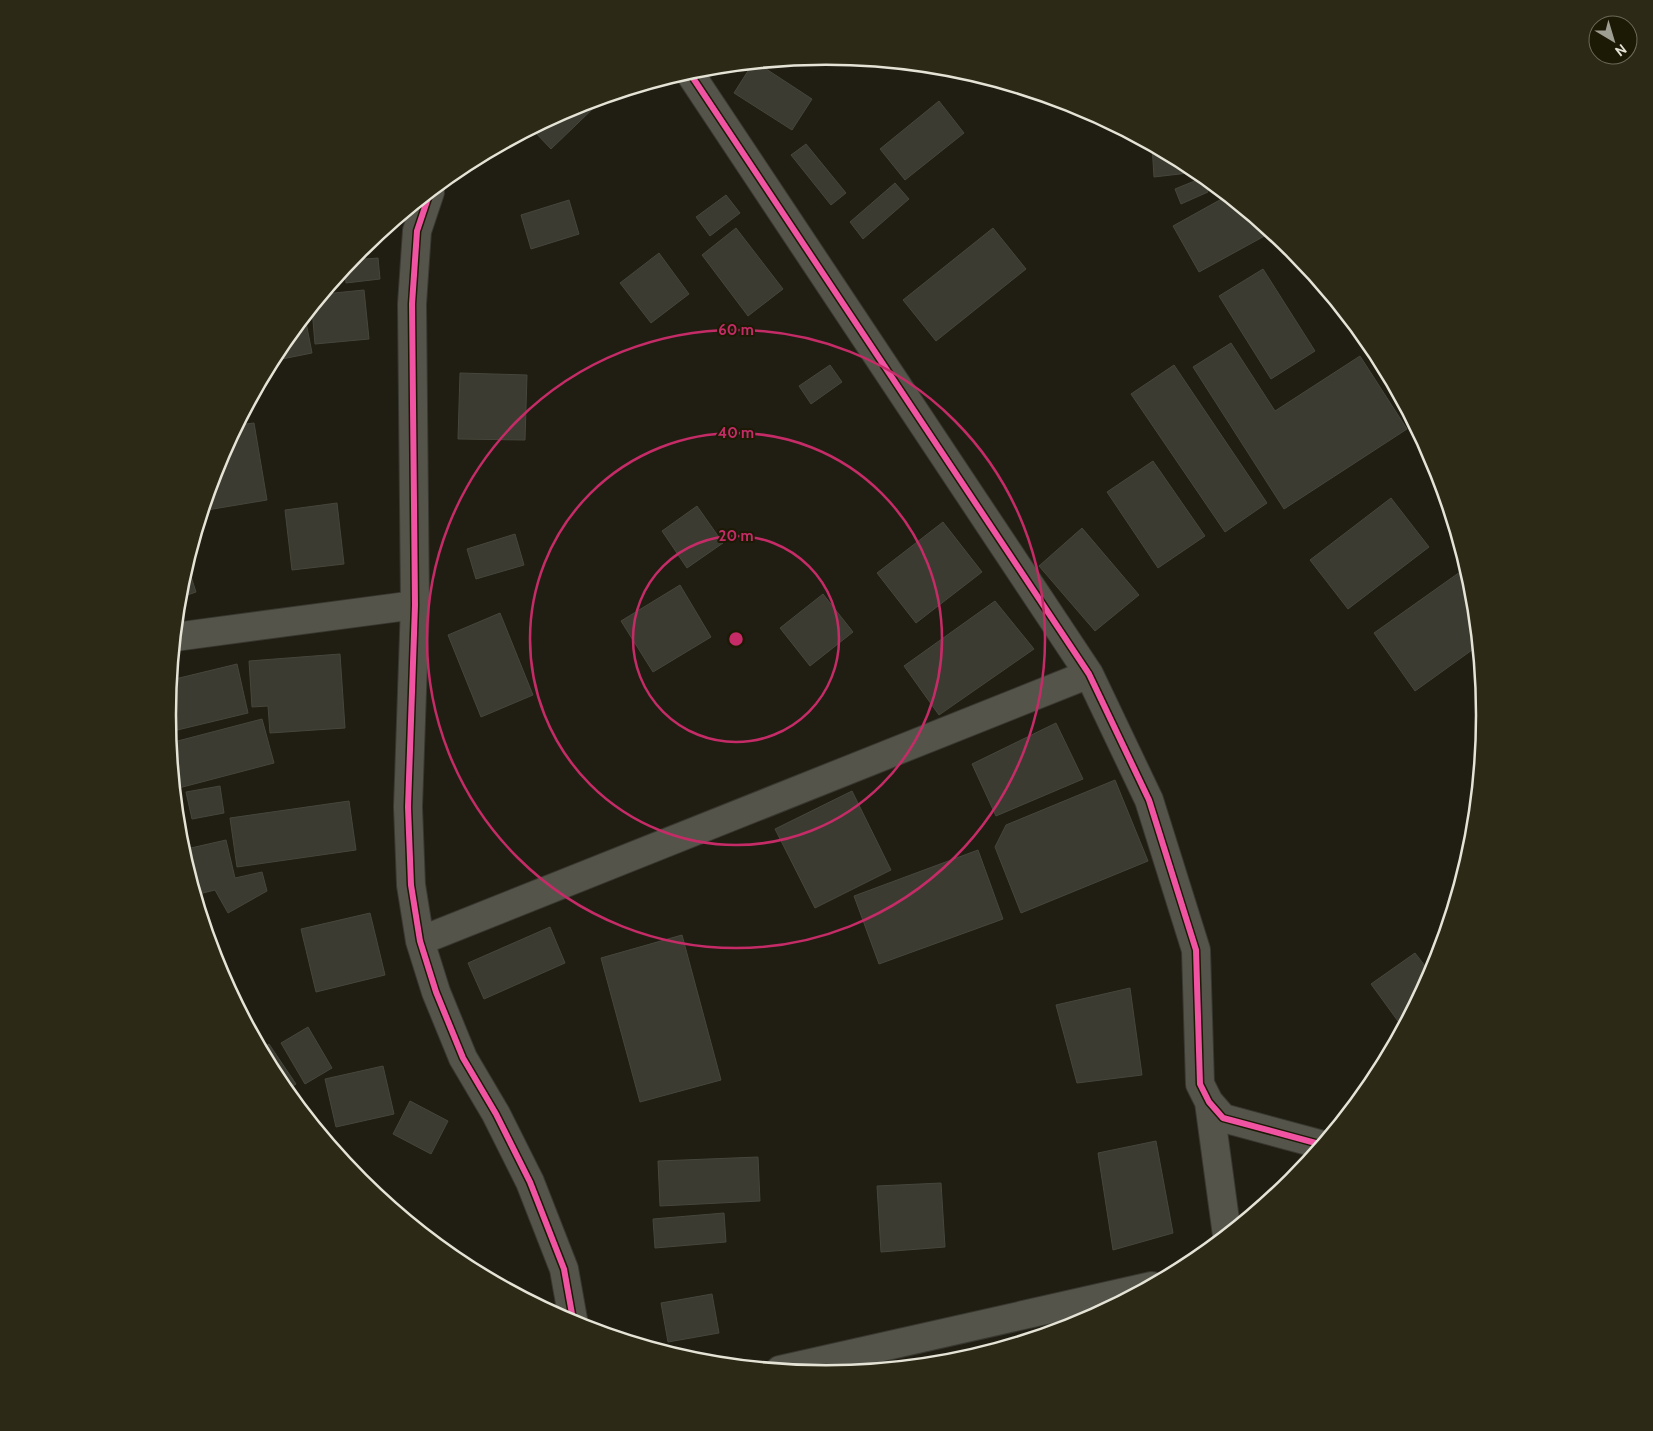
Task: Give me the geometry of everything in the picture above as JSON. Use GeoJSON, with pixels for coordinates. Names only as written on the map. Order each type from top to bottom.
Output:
{"type":"FeatureCollection","features":[{"type":"Feature","properties":{"kind":"street"},"geometry":{"type":"LineString","coordinates":[[693,79],[1089,674],[1149,800],[1196,950],[1200,1084],[1209,1102],[1224,1118],[1317,1143]]}},
{"type":"Feature","properties":{"kind":"street"},"geometry":{"type":"LineString","coordinates":[[426,203],[417,230],[412,304],[415,605],[408,807],[412,885],[420,941],[436,992],[462,1058],[496,1114],[530,1182],[564,1269],[572,1313]]}},
{"type":"Feature","properties":{"kind":"street"},"geometry":{"type":"LineString","coordinates":[[181,636],[415,605]]}},
{"type":"Feature","properties":{"kind":"street"},"geometry":{"type":"LineString","coordinates":[[420,941],[1089,674]]}},
{"type":"Feature","properties":{"kind":"street"},"geometry":{"type":"LineString","coordinates":[[1209,1102],[1226,1229]]}},
{"type":"Feature","properties":{"kind":"street"},"geometry":{"type":"LineString","coordinates":[[800,1365],[1129,1291]]}},
{"type":"Feature","properties":{"kind":"building"},"geometry":{"type":"Polygon","coordinates":[[[765,68],[812,99],[792,130],[734,93],[748,70],[765,68]]]}},
{"type":"Feature","properties":{"kind":"building"},"geometry":{"type":"Polygon","coordinates":[[[939,101],[964,133],[905,180],[880,149],[939,101]]]}},
{"type":"Feature","properties":{"kind":"building"},"geometry":{"type":"Polygon","coordinates":[[[592,110],[551,149],[536,133],[592,110]]]}},
{"type":"Feature","properties":{"kind":"building"},"geometry":{"type":"Polygon","coordinates":[[[806,144],[846,193],[831,205],[791,155],[806,144]]]}},
{"type":"Feature","properties":{"kind":"building"},"geometry":{"type":"Polygon","coordinates":[[[1152,152],[1185,173],[1154,177],[1152,152]]]}},
{"type":"Feature","properties":{"kind":"building"},"geometry":{"type":"Polygon","coordinates":[[[1196,181],[1206,188],[1208,192],[1181,204],[1175,189],[1196,181]]]}},
{"type":"Feature","properties":{"kind":"building"},"geometry":{"type":"Polygon","coordinates":[[[895,183],[909,199],[863,239],[850,222],[895,183]]]}},
{"type":"Feature","properties":{"kind":"building"},"geometry":{"type":"Polygon","coordinates":[[[726,195],[740,213],[710,236],[696,217],[726,195]]]}},
{"type":"Feature","properties":{"kind":"building"},"geometry":{"type":"Polygon","coordinates":[[[1222,199],[1265,236],[1199,272],[1173,226],[1222,199]]]}},
{"type":"Feature","properties":{"kind":"building"},"geometry":{"type":"Polygon","coordinates":[[[569,200],[579,234],[531,249],[521,215],[569,200]]]}},
{"type":"Feature","properties":{"kind":"building"},"geometry":{"type":"Polygon","coordinates":[[[736,228],[783,289],[748,316],[702,255],[736,228]]]}},
{"type":"Feature","properties":{"kind":"building"},"geometry":{"type":"Polygon","coordinates":[[[993,228],[1026,269],[936,341],[903,300],[993,228]]]}},
{"type":"Feature","properties":{"kind":"building"},"geometry":{"type":"Polygon","coordinates":[[[659,253],[689,294],[651,323],[620,283],[659,253]]]}},
{"type":"Feature","properties":{"kind":"building"},"geometry":{"type":"Polygon","coordinates":[[[378,258],[380,279],[346,283],[346,278],[364,259],[378,258]]]}},
{"type":"Feature","properties":{"kind":"building"},"geometry":{"type":"Polygon","coordinates":[[[1263,269],[1315,351],[1271,379],[1219,296],[1263,269]]]}},
{"type":"Feature","properties":{"kind":"building"},"geometry":{"type":"Polygon","coordinates":[[[364,290],[369,339],[315,344],[313,317],[332,293],[364,290]]]}},
{"type":"Feature","properties":{"kind":"building"},"geometry":{"type":"Polygon","coordinates":[[[307,325],[312,353],[283,359],[307,325]]]}},
{"type":"Feature","properties":{"kind":"building"},"geometry":{"type":"Polygon","coordinates":[[[1231,343],[1275,411],[1360,356],[1407,429],[1284,509],[1193,367],[1231,343]]]}},
{"type":"Feature","properties":{"kind":"building"},"geometry":{"type":"Polygon","coordinates":[[[830,365],[842,382],[811,404],[799,386],[830,365]]]}},
{"type":"Feature","properties":{"kind":"building"},"geometry":{"type":"Polygon","coordinates":[[[1174,365],[1267,503],[1225,532],[1131,394],[1174,365]]]}},
{"type":"Feature","properties":{"kind":"building"},"geometry":{"type":"Polygon","coordinates":[[[460,373],[527,375],[525,440],[458,439],[460,373]]]}},
{"type":"Feature","properties":{"kind":"building"},"geometry":{"type":"Polygon","coordinates":[[[254,423],[267,500],[210,510],[226,467],[245,424],[254,423]]]}},
{"type":"Feature","properties":{"kind":"building"},"geometry":{"type":"Polygon","coordinates":[[[1153,461],[1205,536],[1158,568],[1107,492],[1153,461]]]}},
{"type":"Feature","properties":{"kind":"building"},"geometry":{"type":"Polygon","coordinates":[[[1391,498],[1429,547],[1348,609],[1310,560],[1391,498]]]}},
{"type":"Feature","properties":{"kind":"building"},"geometry":{"type":"Polygon","coordinates":[[[337,503],[344,564],[292,570],[285,510],[337,503]]]}},
{"type":"Feature","properties":{"kind":"building"},"geometry":{"type":"Polygon","coordinates":[[[697,506],[723,543],[687,568],[662,531],[697,506]]]}},
{"type":"Feature","properties":{"kind":"building"},"geometry":{"type":"Polygon","coordinates":[[[943,522],[982,572],[916,623],[877,573],[943,522]]]}},
{"type":"Feature","properties":{"kind":"building"},"geometry":{"type":"Polygon","coordinates":[[[1082,528],[1139,595],[1095,631],[1039,566],[1082,528]]]}},
{"type":"Feature","properties":{"kind":"building"},"geometry":{"type":"Polygon","coordinates":[[[515,534],[524,565],[476,579],[467,549],[515,534]]]}},
{"type":"Feature","properties":{"kind":"building"},"geometry":{"type":"Polygon","coordinates":[[[1461,571],[1473,649],[1415,691],[1374,633],[1461,571]]]}},
{"type":"Feature","properties":{"kind":"building"},"geometry":{"type":"Polygon","coordinates":[[[191,576],[196,592],[187,595],[191,576]]]}},
{"type":"Feature","properties":{"kind":"building"},"geometry":{"type":"Polygon","coordinates":[[[680,585],[711,637],[653,672],[621,621],[680,585]]]}},
{"type":"Feature","properties":{"kind":"building"},"geometry":{"type":"Polygon","coordinates":[[[823,594],[853,632],[810,666],[780,628],[823,594]]]}},
{"type":"Feature","properties":{"kind":"building"},"geometry":{"type":"Polygon","coordinates":[[[995,601],[1034,649],[939,715],[904,666],[995,601]]]}},
{"type":"Feature","properties":{"kind":"building"},"geometry":{"type":"Polygon","coordinates":[[[500,613],[533,695],[481,717],[448,635],[500,613]]]}},
{"type":"Feature","properties":{"kind":"building"},"geometry":{"type":"Polygon","coordinates":[[[340,654],[345,728],[270,733],[268,706],[252,707],[249,661],[340,654]]]}},
{"type":"Feature","properties":{"kind":"building"},"geometry":{"type":"Polygon","coordinates":[[[237,664],[248,713],[176,730],[177,679],[237,664]]]}},
{"type":"Feature","properties":{"kind":"building"},"geometry":{"type":"Polygon","coordinates":[[[262,719],[274,763],[181,788],[177,741],[262,719]]]}},
{"type":"Feature","properties":{"kind":"building"},"geometry":{"type":"Polygon","coordinates":[[[1056,723],[1083,779],[996,816],[972,764],[1056,723]]]}},
{"type":"Feature","properties":{"kind":"building"},"geometry":{"type":"Polygon","coordinates":[[[1115,780],[1148,861],[1021,913],[995,847],[1006,825],[1115,780]]]}},
{"type":"Feature","properties":{"kind":"building"},"geometry":{"type":"Polygon","coordinates":[[[220,786],[224,813],[192,819],[186,792],[220,786]]]}},
{"type":"Feature","properties":{"kind":"building"},"geometry":{"type":"Polygon","coordinates":[[[852,791],[891,870],[815,908],[775,829],[852,791]]]}},
{"type":"Feature","properties":{"kind":"building"},"geometry":{"type":"Polygon","coordinates":[[[349,801],[356,850],[237,867],[230,818],[349,801]]]}},
{"type":"Feature","properties":{"kind":"building"},"geometry":{"type":"Polygon","coordinates":[[[226,840],[235,878],[262,872],[267,891],[228,913],[215,890],[201,893],[189,848],[226,840]]]}},
{"type":"Feature","properties":{"kind":"building"},"geometry":{"type":"Polygon","coordinates":[[[978,850],[1003,919],[879,964],[854,896],[978,850]]]}},
{"type":"Feature","properties":{"kind":"building"},"geometry":{"type":"Polygon","coordinates":[[[370,913],[385,975],[316,992],[301,929],[370,913]]]}},
{"type":"Feature","properties":{"kind":"building"},"geometry":{"type":"Polygon","coordinates":[[[550,927],[565,963],[484,999],[468,963],[550,927]]]}},
{"type":"Feature","properties":{"kind":"building"},"geometry":{"type":"Polygon","coordinates":[[[682,935],[721,1080],[640,1102],[601,958],[682,935]]]}},
{"type":"Feature","properties":{"kind":"building"},"geometry":{"type":"Polygon","coordinates":[[[1415,953],[1426,967],[1399,1023],[1371,984],[1415,953]]]}},
{"type":"Feature","properties":{"kind":"building"},"geometry":{"type":"Polygon","coordinates":[[[1130,988],[1142,1075],[1077,1083],[1056,1005],[1130,988]]]}},
{"type":"Feature","properties":{"kind":"building"},"geometry":{"type":"Polygon","coordinates":[[[308,1027],[332,1068],[305,1084],[281,1043],[308,1027]]]}},
{"type":"Feature","properties":{"kind":"building"},"geometry":{"type":"Polygon","coordinates":[[[269,1044],[296,1084],[293,1086],[266,1046],[269,1044]]]}},
{"type":"Feature","properties":{"kind":"building"},"geometry":{"type":"Polygon","coordinates":[[[383,1066],[394,1114],[336,1127],[325,1079],[383,1066]]]}},
{"type":"Feature","properties":{"kind":"building"},"geometry":{"type":"Polygon","coordinates":[[[410,1101],[448,1121],[431,1154],[393,1134],[410,1101]]]}},
{"type":"Feature","properties":{"kind":"building"},"geometry":{"type":"Polygon","coordinates":[[[1156,1141],[1173,1233],[1113,1250],[1098,1153],[1156,1141]]]}},
{"type":"Feature","properties":{"kind":"building"},"geometry":{"type":"Polygon","coordinates":[[[758,1157],[760,1201],[660,1206],[658,1161],[758,1157]]]}},
{"type":"Feature","properties":{"kind":"building"},"geometry":{"type":"Polygon","coordinates":[[[941,1183],[945,1247],[881,1252],[877,1186],[941,1183]]]}},
{"type":"Feature","properties":{"kind":"building"},"geometry":{"type":"Polygon","coordinates":[[[724,1213],[726,1242],[655,1248],[653,1219],[724,1213]]]}},
{"type":"Feature","properties":{"kind":"building"},"geometry":{"type":"Polygon","coordinates":[[[712,1294],[719,1333],[668,1342],[661,1303],[712,1294]]]}},
{"type":"Feature","properties":{"kind":"cycle path"},"geometry":{"type":"LineString","coordinates":[[693,79],[1089,674],[1149,800],[1196,950],[1200,1084],[1209,1102],[1223,1118],[1317,1143]]}},
{"type":"Feature","properties":{"kind":"cycle path"},"geometry":{"type":"LineString","coordinates":[[426,203],[417,231],[412,304],[415,605],[408,807],[411,885],[420,941],[436,992],[463,1058],[496,1114],[530,1182],[564,1269],[572,1313]]}}]}
